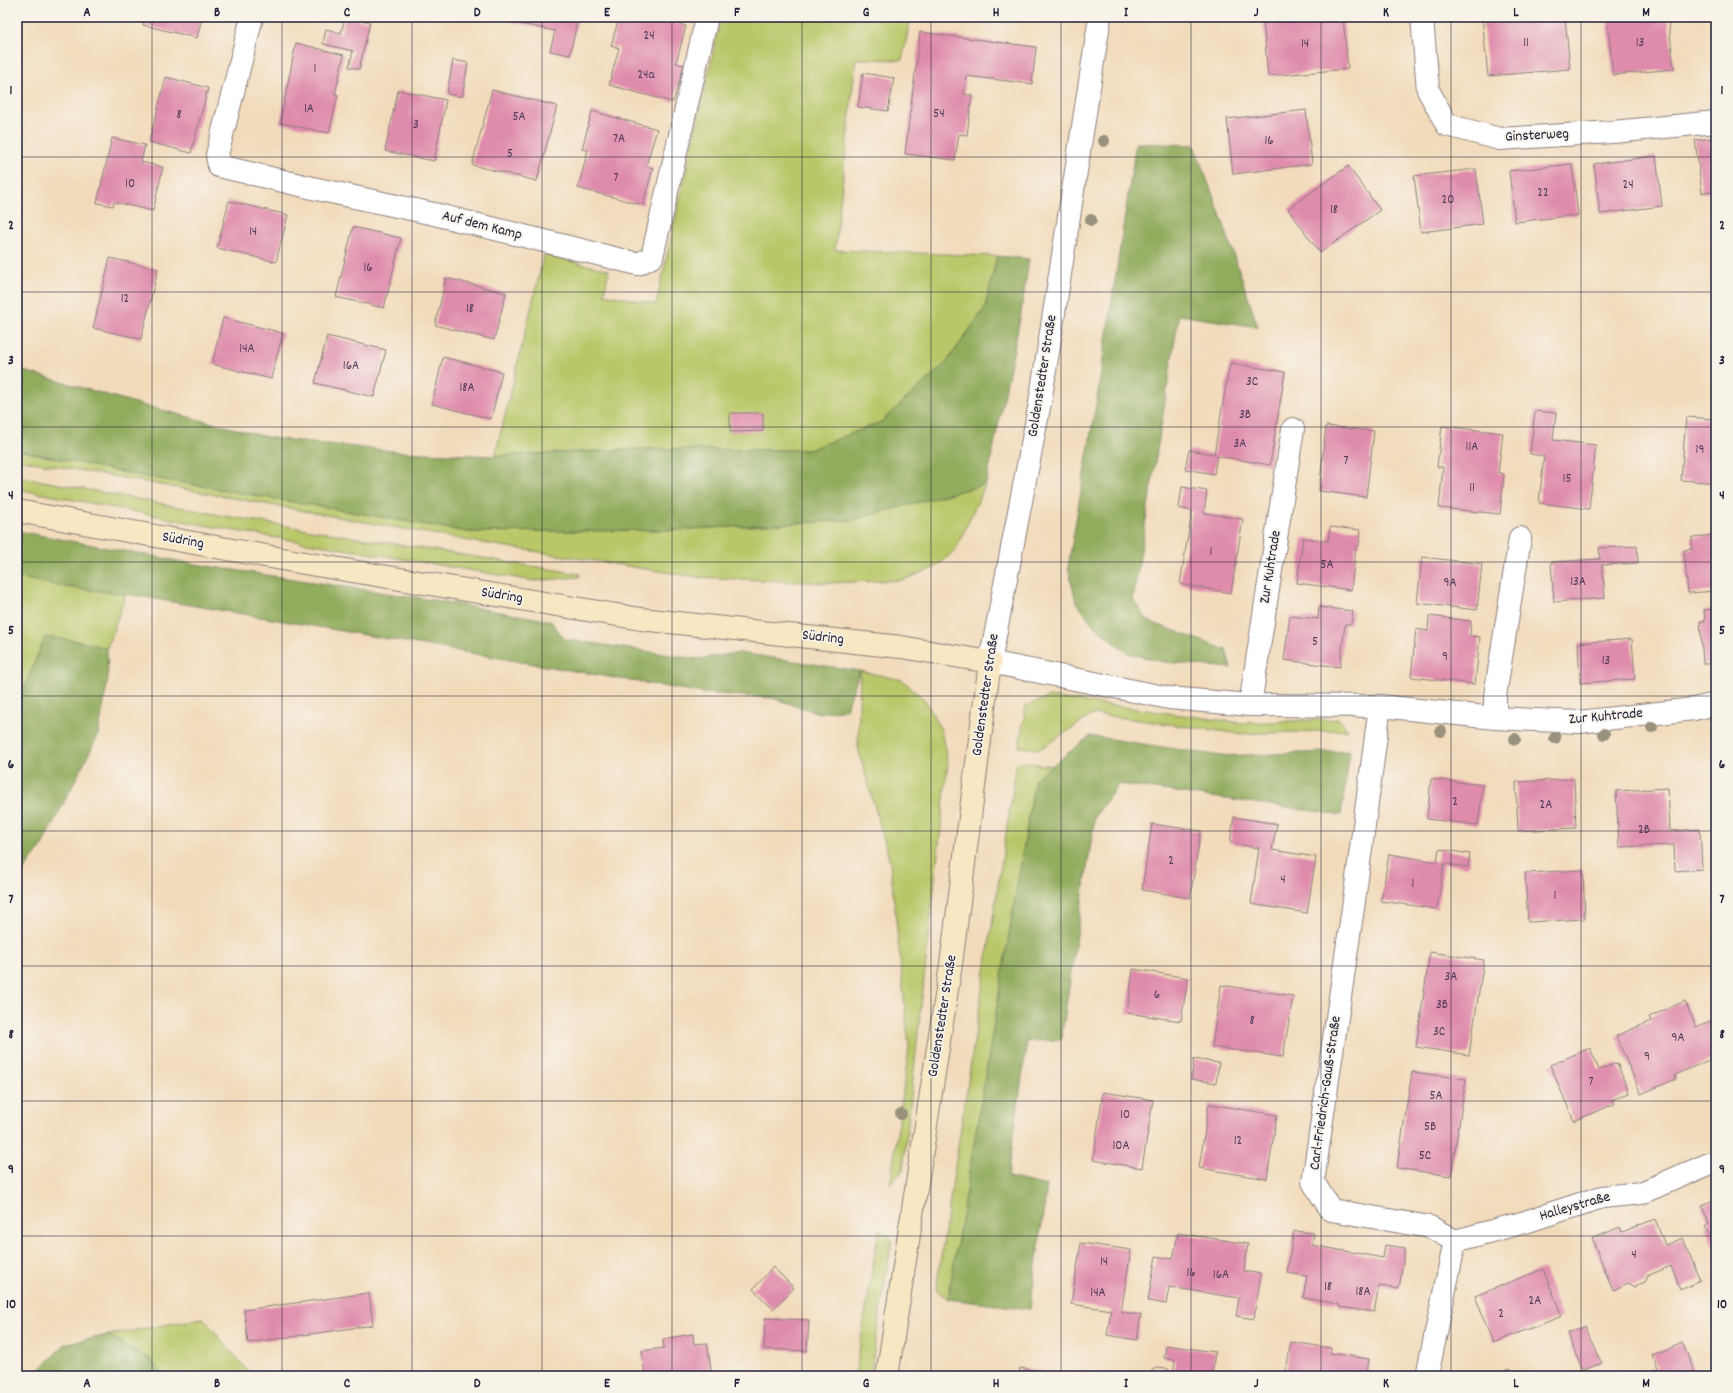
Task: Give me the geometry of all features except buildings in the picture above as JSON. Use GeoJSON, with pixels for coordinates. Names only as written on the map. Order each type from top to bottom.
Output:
{"type":"FeatureCollection","features":[{"type":"Feature","properties":{"kind":"main road","name":"Südring"},"geometry":{"type":"LineString","coordinates":[[17,511],[310,564],[641,619],[901,647],[990,662]]}},
{"type":"Feature","properties":{"kind":"main road","name":"Goldenstedter Straße"},"geometry":{"type":"LineString","coordinates":[[887,1376],[951,964],[990,662]]}},
{"type":"Feature","properties":{"kind":"street","name":"Auf dem Kamp"},"geometry":{"type":"LineString","coordinates":[[252,17],[217,156],[219,166],[434,214],[638,264],[652,257],[707,17]]}},
{"type":"Feature","properties":{"kind":"street","name":"Goldenstedter Straße"},"geometry":{"type":"LineString","coordinates":[[990,662],[1040,403],[1100,17]]}},
{"type":"Feature","properties":{"kind":"street","name":"Ginsterweg"},"geometry":{"type":"LineString","coordinates":[[1422,17],[1428,90],[1447,125],[1500,139],[1613,132],[1716,122]]}},
{"type":"Feature","properties":{"kind":"street","name":"Zur Kuhtrade"},"geometry":{"type":"LineString","coordinates":[[1250,705],[1293,429]]}},
{"type":"Feature","properties":{"kind":"street"},"geometry":{"type":"LineString","coordinates":[[1495,718],[1495,696],[1520,538]]}},
{"type":"Feature","properties":{"kind":"street","name":"Zur Kuhtrade"},"geometry":{"type":"LineString","coordinates":[[990,662],[1169,698],[1250,705],[1380,706],[1495,718],[1579,722],[1694,709],[1716,704]]}},
{"type":"Feature","properties":{"kind":"street","name":"Carl-Friedrich-Gauß-Straße"},"geometry":{"type":"LineString","coordinates":[[1380,706],[1353,908],[1312,1182],[1331,1210],[1430,1227],[1455,1241]]}},
{"type":"Feature","properties":{"kind":"street","name":"Halleystraße"},"geometry":{"type":"LineString","coordinates":[[1455,1241],[1524,1222],[1602,1197],[1641,1193],[1716,1162]]}},
{"type":"Feature","properties":{"kind":"street"},"geometry":{"type":"LineString","coordinates":[[1427,1376],[1455,1241]]}},
{"type":"Feature","properties":{"kind":"green space"},"geometry":{"type":"Polygon","coordinates":[[[721,17],[911,17],[902,60],[856,59],[835,250],[997,256],[985,308],[946,363],[881,422],[809,450],[641,449],[495,456],[544,255],[609,270],[604,294],[656,304],[721,17]]]}},
{"type":"Feature","properties":{"kind":"green space"},"geometry":{"type":"Polygon","coordinates":[[[1136,143],[1194,145],[1223,222],[1258,327],[1179,315],[1133,600],[1148,621],[1226,650],[1231,668],[1164,662],[1128,653],[1096,628],[1076,602],[1068,567],[1097,398],[1136,143]]]}},
{"type":"Feature","properties":{"kind":"green space"},"geometry":{"type":"Polygon","coordinates":[[[997,256],[1029,259],[1020,319],[986,484],[851,520],[675,530],[468,532],[132,474],[17,450],[17,369],[146,406],[271,438],[402,452],[495,456],[641,449],[809,450],[881,422],[946,363],[985,308],[997,256]]]}},
{"type":"Feature","properties":{"kind":"green space"},"geometry":{"type":"Polygon","coordinates":[[[17,450],[132,474],[468,532],[675,530],[851,520],[986,484],[955,551],[934,568],[903,580],[827,583],[696,577],[470,541],[17,459],[17,450]]]}},
{"type":"Feature","properties":{"kind":"green space"},"geometry":{"type":"Polygon","coordinates":[[[17,476],[225,516],[580,574],[579,577],[534,581],[224,529],[17,489],[17,476]]]}},
{"type":"Feature","properties":{"kind":"green space"},"geometry":{"type":"Polygon","coordinates":[[[17,531],[194,564],[439,601],[551,621],[564,639],[697,659],[740,653],[860,671],[846,709],[819,713],[772,698],[703,693],[126,594],[65,587],[17,577],[17,531]]]}},
{"type":"Feature","properties":{"kind":"green space"},"geometry":{"type":"Polygon","coordinates":[[[17,577],[65,587],[126,594],[107,648],[77,641],[28,681],[17,705],[17,577]]]}},
{"type":"Feature","properties":{"kind":"green space"},"geometry":{"type":"Polygon","coordinates":[[[45,637],[77,641],[107,648],[108,679],[98,736],[40,849],[17,879],[17,705],[45,637]]]}},
{"type":"Feature","properties":{"kind":"green space"},"geometry":{"type":"Polygon","coordinates":[[[860,671],[902,680],[925,700],[941,730],[948,763],[903,1170],[890,1185],[909,1047],[890,862],[858,748],[860,671]]]}},
{"type":"Feature","properties":{"kind":"green space"},"geometry":{"type":"Polygon","coordinates":[[[1049,697],[1242,723],[1339,719],[1348,730],[1242,734],[1094,714],[1040,749],[1019,747],[1026,706],[1049,697]]]}},
{"type":"Feature","properties":{"kind":"green space"},"geometry":{"type":"Polygon","coordinates":[[[1090,736],[1222,756],[1350,751],[1341,815],[1119,784],[1095,816],[1061,1040],[1027,1041],[1008,1177],[1047,1186],[1030,1309],[948,1299],[1035,779],[1090,736]]]}},
{"type":"Feature","properties":{"kind":"green space"},"geometry":{"type":"Polygon","coordinates":[[[1017,762],[1053,766],[1035,780],[948,1299],[936,1290],[1017,762]]]}},
{"type":"Feature","properties":{"kind":"green space"},"geometry":{"type":"Polygon","coordinates":[[[879,1228],[892,1239],[870,1376],[855,1376],[879,1228]]]}},
{"type":"Feature","properties":{"kind":"green space"},"geometry":{"type":"Polygon","coordinates":[[[203,1318],[252,1376],[163,1376],[150,1359],[108,1335],[203,1318]]]}},
{"type":"Feature","properties":{"kind":"green space"},"geometry":{"type":"Polygon","coordinates":[[[108,1335],[150,1359],[163,1376],[33,1376],[65,1344],[108,1335]]]}}]}
